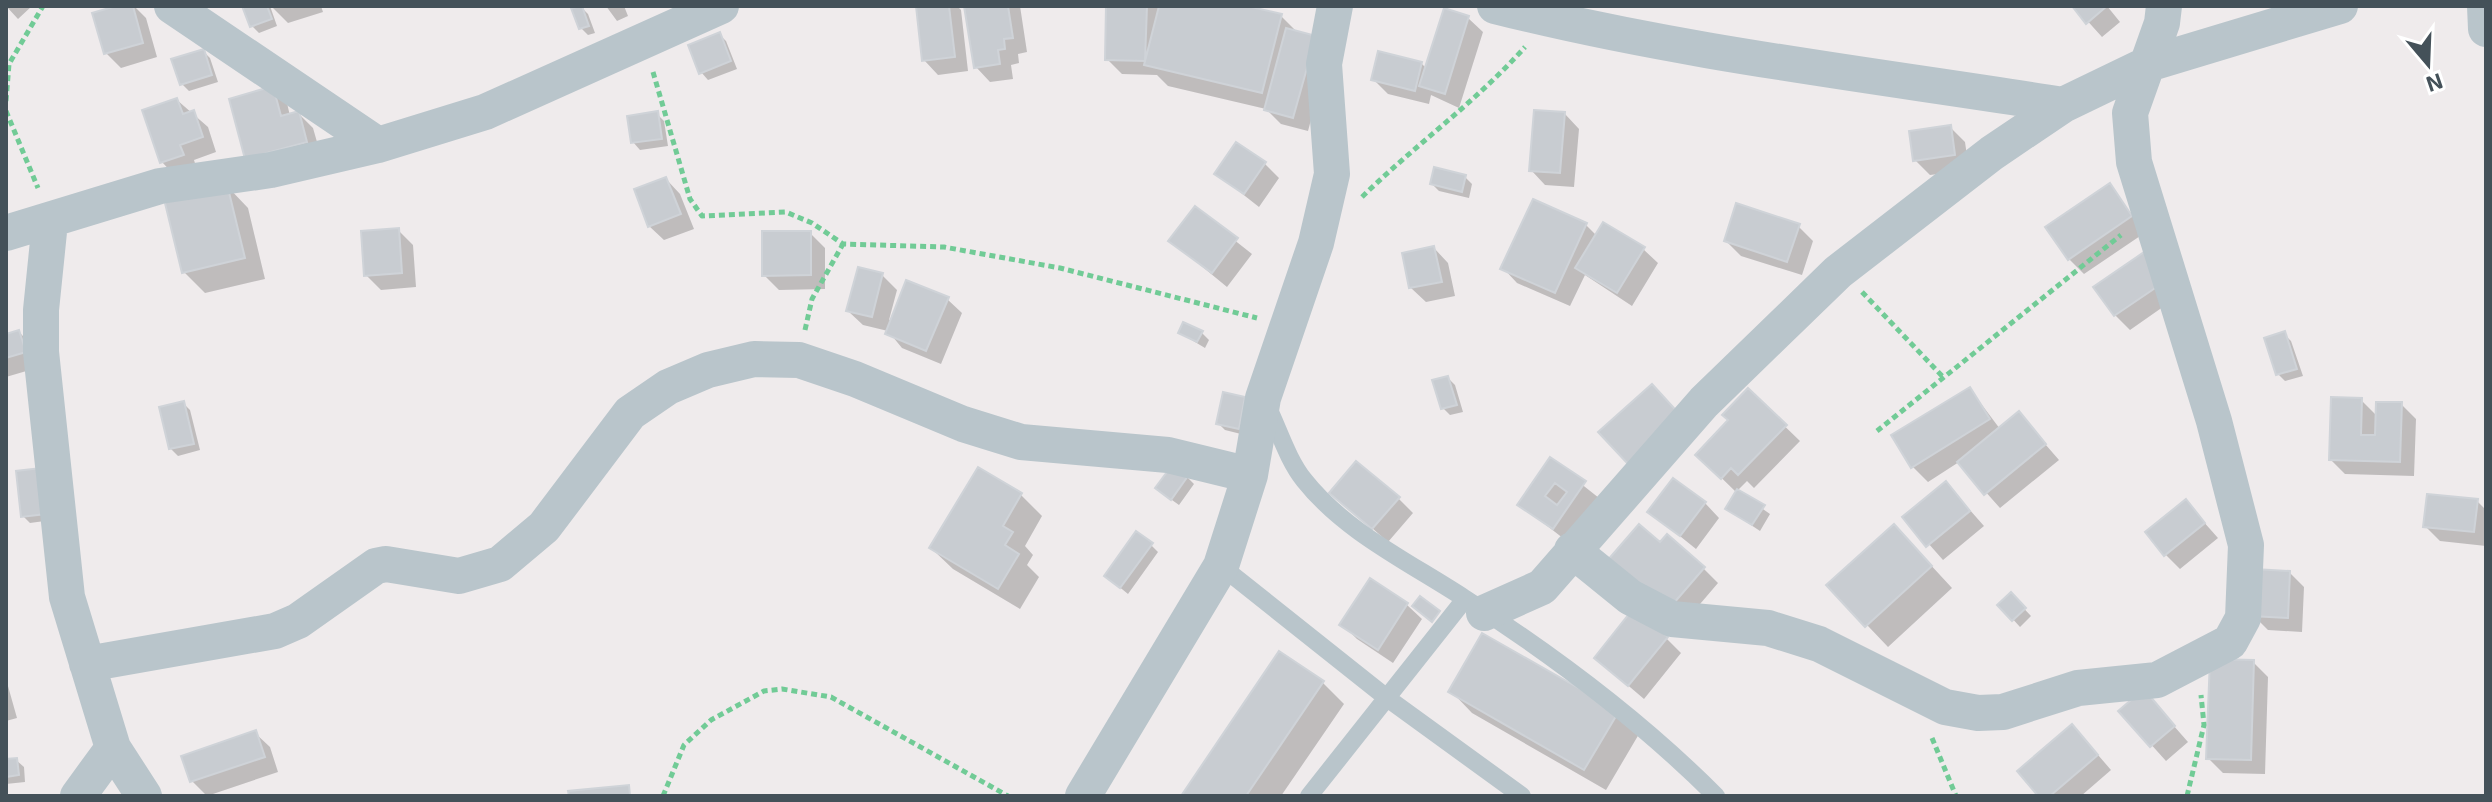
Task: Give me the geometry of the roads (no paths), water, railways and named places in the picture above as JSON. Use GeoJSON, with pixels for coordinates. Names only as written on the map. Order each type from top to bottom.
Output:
{"type":"FeatureCollection","features":[{"type":"Feature","properties":{"kind":"street"},"geometry":{"type":"LineString","coordinates":[[172,6],[378,145]]}},
{"type":"Feature","properties":{"kind":"street"},"geometry":{"type":"LineString","coordinates":[[6,233],[160,186],[271,170],[378,145],[485,112],[721,6]]}},
{"type":"Feature","properties":{"kind":"street"},"geometry":{"type":"LineString","coordinates":[[1083,796],[1221,566],[1250,475],[1263,398],[1285,326],[1316,243],[1332,174],[1324,64],[1334,6]]}},
{"type":"Feature","properties":{"kind":"street"},"geometry":{"type":"LineString","coordinates":[[1495,6],[1550,20],[2063,105]]}},
{"type":"Feature","properties":{"kind":"street"},"geometry":{"type":"LineString","coordinates":[[1572,550],[1630,597],[1672,619],[1768,628],[1819,644],[1945,707],[1978,713],[2003,712],[2078,688],[2157,680],[2230,642],[2239,631],[2243,618],[2246,545],[2214,421],[2134,162],[2130,113],[2164,6]]}},
{"type":"Feature","properties":{"kind":"street"},"geometry":{"type":"LineString","coordinates":[[1475,606],[1542,587],[1704,402],[1838,272],[1992,153],[2063,105],[2148,64],[2340,6]]}},
{"type":"Feature","properties":{"kind":"street"},"geometry":{"type":"LineString","coordinates":[[2485,6],[2486,29]]}},
{"type":"Feature","properties":{"kind":"street"},"geometry":{"type":"LineString","coordinates":[[50,222],[41,310],[41,352],[67,597],[113,748],[144,796]]}},
{"type":"Feature","properties":{"kind":"street"},"geometry":{"type":"LineString","coordinates":[[87,664],[275,631],[298,621],[355,577],[376,566],[386,564],[459,576],[500,564],[544,527],[617,428],[648,399],[708,370],[754,359],[799,360],[855,379],[963,424],[1021,442],[1168,455],[1250,475]]}},
{"type":"Feature","properties":{"kind":"street"},"geometry":{"type":"LineString","coordinates":[[78,796],[99,773],[113,748]]}},
{"type":"Feature","properties":{"kind":"lane"},"geometry":{"type":"LineString","coordinates":[[1263,398],[1302,478],[1336,514],[1404,562],[1475,606],[1610,702],[1673,753],[1716,796]]}},
{"type":"Feature","properties":{"kind":"lane"},"geometry":{"type":"LineString","coordinates":[[1221,566],[1387,698],[1522,796]]}},
{"type":"Feature","properties":{"kind":"lane"},"geometry":{"type":"LineString","coordinates":[[1309,796],[1387,698],[1475,606]]}}]}
